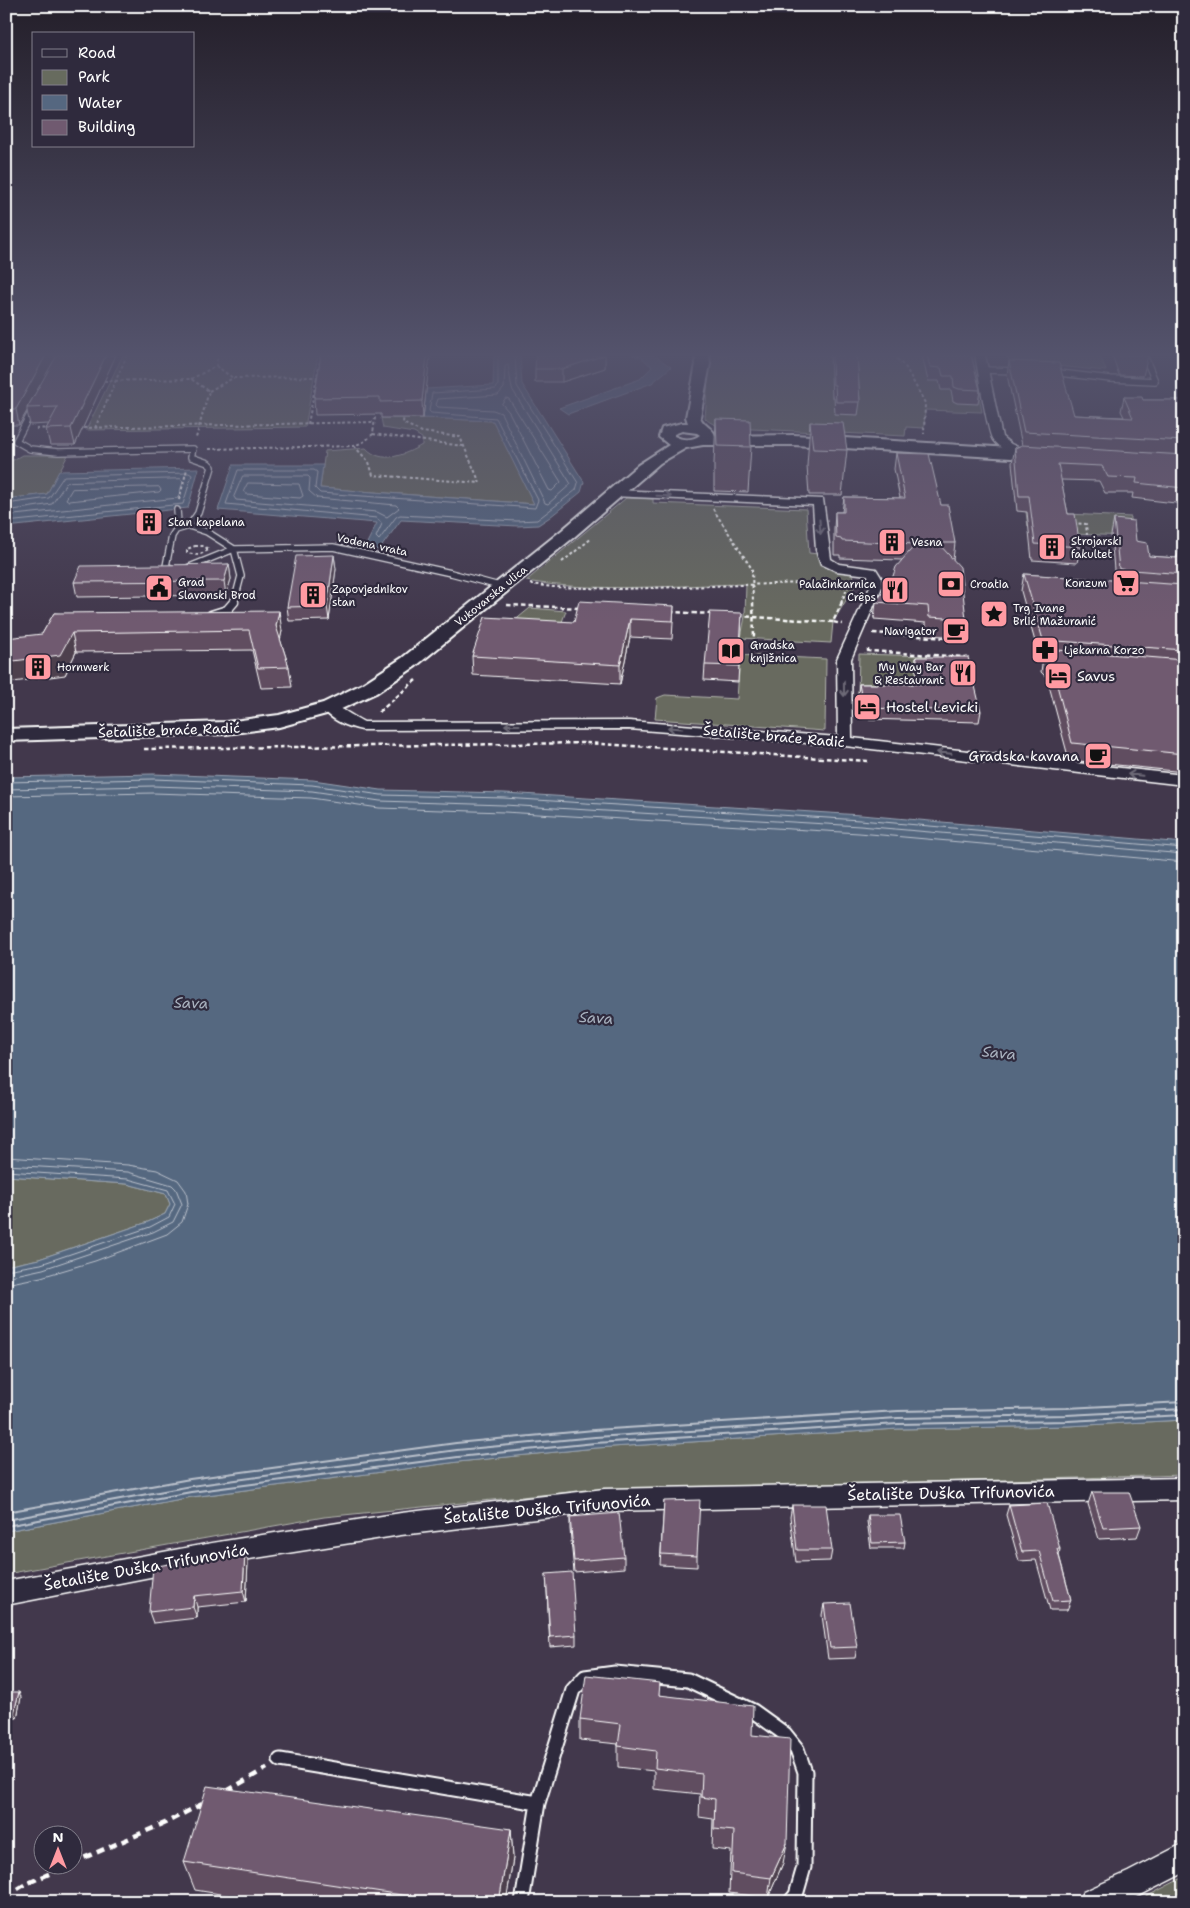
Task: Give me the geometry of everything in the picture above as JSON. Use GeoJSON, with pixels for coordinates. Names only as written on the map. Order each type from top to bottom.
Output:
{"type":"FeatureCollection","features":[{"type":"Feature","properties":{"kind":"main road","name":"Vukovarska ulica"},"geometry":{"type":"LineString","coordinates":[[642,470],[664,444]]}},
{"type":"Feature","properties":{"kind":"main road","name":"Vukovarska ulica"},"geometry":{"type":"LineString","coordinates":[[329,708],[385,679],[502,596],[642,470],[682,444]]}},
{"type":"Feature","properties":{"kind":"main road"},"geometry":{"type":"LineString","coordinates":[[861,444],[1064,456]]}},
{"type":"Feature","properties":{"kind":"main road","name":"Šetalište braće Radić"},"geometry":{"type":"LineString","coordinates":[[6,735],[246,728],[274,724],[329,708]]}},
{"type":"Feature","properties":{"kind":"street"},"geometry":{"type":"LineString","coordinates":[[966,450],[991,444]]}},
{"type":"Feature","properties":{"kind":"street"},"geometry":{"type":"LineString","coordinates":[[1005,444],[1023,453]]}},
{"type":"Feature","properties":{"kind":"street"},"geometry":{"type":"LineString","coordinates":[[615,494],[819,502],[823,556],[829,564],[872,572],[876,581],[876,587],[850,641],[844,659],[845,742]]}},
{"type":"Feature","properties":{"kind":"street","name":"Šetalište braće Radić"},"geometry":{"type":"LineString","coordinates":[[329,708],[345,719],[362,726],[629,725],[845,742],[1184,780]]}},
{"type":"Feature","properties":{"kind":"street","name":"Šetalište Duška Trifunovića"},"geometry":{"type":"LineString","coordinates":[[6,1593],[212,1554],[401,1524],[604,1500],[1184,1489]]}},
{"type":"Feature","properties":{"kind":"street"},"geometry":{"type":"LineString","coordinates":[[1093,1902],[1138,1882],[1184,1857]]}},
{"type":"Feature","properties":{"kind":"lane"},"geometry":{"type":"LineString","coordinates":[[19,444],[30,449],[58,452],[193,449],[191,456],[208,463],[212,467],[200,510],[185,527],[176,530],[172,536],[166,566],[182,570],[234,550]]}},
{"type":"Feature","properties":{"kind":"lane"},"geometry":{"type":"LineString","coordinates":[[177,510],[178,523],[185,527],[203,529],[234,550],[240,576],[234,605],[221,612],[202,616]]}},
{"type":"Feature","properties":{"kind":"lane","name":"Vodena vrata"},"geometry":{"type":"LineString","coordinates":[[234,550],[333,547],[451,573],[502,596]]}},
{"type":"Feature","properties":{"kind":"lane"},"geometry":{"type":"LineString","coordinates":[[522,1902],[538,1803],[573,1690],[584,1677],[615,1673],[688,1680],[753,1711],[785,1734],[797,1749],[805,1772],[804,1867],[796,1895],[790,1902]]}},
{"type":"Feature","properties":{"kind":"lane"},"geometry":{"type":"LineString","coordinates":[[280,1760],[538,1803]]}},
{"type":"Feature","properties":{"kind":"path"},"geometry":{"type":"LineString","coordinates":[[195,444],[193,449],[354,446],[358,444]]}},
{"type":"Feature","properties":{"kind":"path"},"geometry":{"type":"LineString","coordinates":[[354,446],[363,453],[374,476],[480,483],[464,446],[449,444]]}},
{"type":"Feature","properties":{"kind":"path"},"geometry":{"type":"LineString","coordinates":[[177,510],[187,468]]}},
{"type":"Feature","properties":{"kind":"path"},"geometry":{"type":"LineString","coordinates":[[708,498],[710,505],[752,568],[754,638]]}},
{"type":"Feature","properties":{"kind":"path"},"geometry":{"type":"LineString","coordinates":[[1066,523],[1086,524],[1087,535]]}},
{"type":"Feature","properties":{"kind":"path"},"geometry":{"type":"LineString","coordinates":[[833,622],[850,581],[850,568]]}},
{"type":"Feature","properties":{"kind":"path"},"geometry":{"type":"LineString","coordinates":[[527,584],[553,587],[620,588],[850,581]]}},
{"type":"Feature","properties":{"kind":"path"},"geometry":{"type":"LineString","coordinates":[[502,596],[588,609]]}},
{"type":"Feature","properties":{"kind":"path"},"geometry":{"type":"LineString","coordinates":[[663,612],[718,614]]}},
{"type":"Feature","properties":{"kind":"path"},"geometry":{"type":"LineString","coordinates":[[736,615],[833,622],[871,629],[870,633],[963,639]]}},
{"type":"Feature","properties":{"kind":"path"},"geometry":{"type":"LineString","coordinates":[[869,642],[868,651],[965,657]]}},
{"type":"Feature","properties":{"kind":"path"},"geometry":{"type":"LineString","coordinates":[[135,749],[586,744],[872,761]]}},
{"type":"Feature","properties":{"kind":"path"},"geometry":{"type":"LineString","coordinates":[[218,1795],[280,1760]]}},
{"type":"Feature","properties":{"kind":"path"},"geometry":{"type":"LineString","coordinates":[[82,1859],[165,1823],[210,1800]]}},
{"type":"Feature","properties":{"kind":"path"},"geometry":{"type":"LineString","coordinates":[[6,1896],[45,1876]]}},
{"type":"Feature","properties":{"kind":"green space"},"geometry":{"type":"Polygon","coordinates":[[[505,444],[535,504],[320,488],[325,451],[366,448],[379,456],[393,457],[422,445],[505,444]]]}},
{"type":"Feature","properties":{"kind":"green space"},"geometry":{"type":"Polygon","coordinates":[[[22,455],[68,455],[47,494],[6,499],[6,464],[22,455]]]}},
{"type":"Feature","properties":{"kind":"green space"},"geometry":{"type":"Polygon","coordinates":[[[626,498],[653,499],[653,503],[806,509],[809,553],[818,554],[824,564],[832,569],[853,572],[854,587],[833,622],[831,643],[741,638],[745,616],[746,584],[581,587],[526,581],[626,498]]]}},
{"type":"Feature","properties":{"kind":"green space"},"geometry":{"type":"Polygon","coordinates":[[[1026,512],[1131,517],[1130,536],[1072,534],[1072,530],[1028,527],[1026,512]]]}},
{"type":"Feature","properties":{"kind":"green space"},"geometry":{"type":"Polygon","coordinates":[[[530,608],[566,611],[556,638],[513,622],[530,608]]]}},
{"type":"Feature","properties":{"kind":"green space"},"geometry":{"type":"Polygon","coordinates":[[[859,654],[926,656],[930,668],[923,693],[858,695],[859,654]]]}},
{"type":"Feature","properties":{"kind":"green space"},"geometry":{"type":"Polygon","coordinates":[[[740,655],[826,659],[825,731],[655,719],[657,698],[665,695],[737,699],[740,655]]]}},
{"type":"Feature","properties":{"kind":"green space"},"geometry":{"type":"Polygon","coordinates":[[[6,1176],[127,1184],[166,1194],[170,1204],[165,1214],[148,1222],[39,1259],[6,1266],[6,1176]]]}},
{"type":"Feature","properties":{"kind":"green space"},"geometry":{"type":"Polygon","coordinates":[[[1184,1420],[1184,1475],[570,1492],[324,1517],[6,1574],[6,1531],[192,1497],[458,1462],[596,1448],[898,1429],[1068,1426],[1184,1420]]]}},
{"type":"Feature","properties":{"kind":"green space"},"geometry":{"type":"Polygon","coordinates":[[[1184,1877],[1184,1902],[1136,1902],[1184,1877]]]}},
{"type":"Feature","properties":{"kind":"water"},"geometry":{"type":"Polygon","coordinates":[[[504,444],[560,444],[584,482],[581,492],[538,525],[518,526],[401,520],[379,550],[365,547],[377,523],[218,510],[233,465],[323,465],[320,488],[534,504],[504,444]]]}},
{"type":"Feature","properties":{"kind":"water"},"geometry":{"type":"Polygon","coordinates":[[[199,468],[188,508],[6,527],[6,499],[47,494],[59,471],[199,468]]]}},
{"type":"Feature","properties":{"kind":"water","name":"Sava"},"geometry":{"type":"Polygon","coordinates":[[[153,774],[313,780],[381,790],[505,793],[861,815],[1184,843],[1184,1420],[1068,1426],[898,1429],[596,1448],[458,1462],[192,1497],[6,1531],[6,1266],[39,1259],[148,1222],[165,1214],[170,1204],[166,1194],[127,1184],[6,1176],[6,777],[153,774]]]}},
{"type":"Feature","properties":{"kind":"building"},"geometry":{"type":"Polygon","coordinates":[[[717,444],[751,444],[751,447],[717,446],[717,444]]]}},
{"type":"Feature","properties":{"kind":"building"},"geometry":{"type":"Polygon","coordinates":[[[812,444],[846,444],[847,450],[813,449],[812,444]]]}},
{"type":"Feature","properties":{"kind":"building"},"geometry":{"type":"Polygon","coordinates":[[[1022,445],[1184,455],[1184,488],[1136,483],[1137,478],[1108,477],[1102,466],[1058,464],[1068,514],[1075,514],[1080,547],[1035,544],[1029,496],[1019,496],[1015,448],[1022,445]]]}},
{"type":"Feature","properties":{"kind":"building"},"geometry":{"type":"Polygon","coordinates":[[[896,453],[929,454],[941,505],[948,505],[955,543],[938,543],[960,567],[966,619],[929,617],[928,606],[876,602],[892,579],[896,567],[916,544],[842,541],[836,538],[835,512],[844,512],[844,497],[905,498],[896,453]]]}},
{"type":"Feature","properties":{"kind":"building"},"geometry":{"type":"Polygon","coordinates":[[[1114,519],[1134,521],[1136,541],[1147,543],[1149,556],[1177,558],[1180,542],[1184,543],[1184,574],[1119,569],[1114,519]]]}},
{"type":"Feature","properties":{"kind":"building","name":"Zapovjednikov stan"},"geometry":{"type":"Polygon","coordinates":[[[334,555],[327,606],[287,607],[296,556],[334,555]]]}},
{"type":"Feature","properties":{"kind":"building"},"geometry":{"type":"Polygon","coordinates":[[[229,564],[224,581],[74,582],[81,566],[229,564]]]}},
{"type":"Feature","properties":{"kind":"building"},"geometry":{"type":"Polygon","coordinates":[[[1024,574],[1184,585],[1184,650],[1043,640],[1024,574]]]}},
{"type":"Feature","properties":{"kind":"building"},"geometry":{"type":"Polygon","coordinates":[[[579,601],[674,606],[673,621],[630,619],[620,665],[472,656],[485,617],[574,622],[579,601]]]}},
{"type":"Feature","properties":{"kind":"building"},"geometry":{"type":"Polygon","coordinates":[[[279,611],[276,626],[289,667],[258,668],[249,630],[72,633],[60,655],[6,662],[6,638],[42,634],[54,613],[279,611]]]}},
{"type":"Feature","properties":{"kind":"building"},"geometry":{"type":"Polygon","coordinates":[[[710,612],[742,613],[739,666],[705,665],[710,612]]]}},
{"type":"Feature","properties":{"kind":"building"},"geometry":{"type":"Polygon","coordinates":[[[1045,649],[1184,660],[1184,754],[1072,743],[1051,662],[1044,655],[1045,649]]]}},
{"type":"Feature","properties":{"kind":"building"},"geometry":{"type":"Polygon","coordinates":[[[916,657],[968,657],[981,711],[864,708],[859,684],[926,684],[916,657]]]}},
{"type":"Feature","properties":{"kind":"building"},"geometry":{"type":"Polygon","coordinates":[[[1092,1492],[1129,1492],[1141,1526],[1103,1528],[1092,1492]]]}},
{"type":"Feature","properties":{"kind":"building"},"geometry":{"type":"Polygon","coordinates":[[[700,1500],[697,1556],[661,1554],[664,1501],[700,1500]]]}},
{"type":"Feature","properties":{"kind":"building"},"geometry":{"type":"Polygon","coordinates":[[[1047,1503],[1060,1549],[1057,1549],[1071,1600],[1053,1601],[1039,1551],[1022,1552],[1009,1505],[1047,1503]]]}},
{"type":"Feature","properties":{"kind":"building"},"geometry":{"type":"Polygon","coordinates":[[[792,1505],[826,1505],[832,1550],[797,1550],[792,1505]]]}},
{"type":"Feature","properties":{"kind":"building"},"geometry":{"type":"Polygon","coordinates":[[[619,1513],[624,1557],[574,1561],[570,1517],[619,1513]]]}},
{"type":"Feature","properties":{"kind":"building"},"geometry":{"type":"Polygon","coordinates":[[[868,1515],[900,1515],[905,1542],[872,1543],[868,1515]]]}},
{"type":"Feature","properties":{"kind":"building"},"geometry":{"type":"Polygon","coordinates":[[[245,1551],[243,1591],[194,1596],[193,1607],[149,1612],[153,1567],[245,1551]]]}},
{"type":"Feature","properties":{"kind":"building"},"geometry":{"type":"Polygon","coordinates":[[[572,1572],[576,1635],[550,1637],[546,1574],[572,1572]]]}},
{"type":"Feature","properties":{"kind":"building"},"geometry":{"type":"Polygon","coordinates":[[[850,1603],[857,1647],[830,1648],[824,1604],[850,1603]]]}},
{"type":"Feature","properties":{"kind":"building"},"geometry":{"type":"Polygon","coordinates":[[[586,1675],[660,1683],[659,1695],[753,1706],[752,1735],[790,1739],[787,1843],[771,1878],[732,1873],[734,1831],[714,1829],[715,1799],[701,1797],[702,1774],[655,1768],[656,1751],[618,1746],[621,1724],[580,1719],[586,1675]]]}},
{"type":"Feature","properties":{"kind":"building"},"geometry":{"type":"Polygon","coordinates":[[[6,1692],[19,1692],[14,1713],[6,1713],[6,1692]]]}},
{"type":"Feature","properties":{"kind":"building"},"geometry":{"type":"Polygon","coordinates":[[[207,1786],[511,1829],[499,1902],[448,1902],[184,1862],[207,1786]]]}},
{"type":"Feature","properties":{"kind":"place","name":"Stan kapelana"},"geometry":{"type":"Point","coordinates":[149,522]}},
{"type":"Feature","properties":{"kind":"place","name":"Vesna"},"geometry":{"type":"Point","coordinates":[892,542]}},
{"type":"Feature","properties":{"kind":"place","name":"Strojarski fakultet"},"geometry":{"type":"Point","coordinates":[1052,547]}},
{"type":"Feature","properties":{"kind":"place","name":"Konzum"},"geometry":{"type":"Point","coordinates":[1126,583]}},
{"type":"Feature","properties":{"kind":"place","name":"Croatia"},"geometry":{"type":"Point","coordinates":[951,584]}},
{"type":"Feature","properties":{"kind":"place","name":"Grad Slavonski Brod"},"geometry":{"type":"Point","coordinates":[159,588]}},
{"type":"Feature","properties":{"kind":"place","name":"Palačinkarnica Crêps"},"geometry":{"type":"Point","coordinates":[895,590]}},
{"type":"Feature","properties":{"kind":"place","name":"Zapovjednikov stan"},"geometry":{"type":"Point","coordinates":[313,595]}},
{"type":"Feature","properties":{"kind":"place","name":"Trg Ivane Brlić Mažuranić"},"geometry":{"type":"Point","coordinates":[994,614]}},
{"type":"Feature","properties":{"kind":"place","name":"Navigator"},"geometry":{"type":"Point","coordinates":[956,631]}},
{"type":"Feature","properties":{"kind":"place","name":"Ljekarna Korzo"},"geometry":{"type":"Point","coordinates":[1045,650]}},
{"type":"Feature","properties":{"kind":"place","name":"Gradska knjižnica"},"geometry":{"type":"Point","coordinates":[731,651]}},
{"type":"Feature","properties":{"kind":"place","name":"Hornwerk"},"geometry":{"type":"Point","coordinates":[38,667]}},
{"type":"Feature","properties":{"kind":"place","name":"My Way Bar & Restaurant"},"geometry":{"type":"Point","coordinates":[963,673]}},
{"type":"Feature","properties":{"kind":"place","name":"Savus"},"geometry":{"type":"Point","coordinates":[1058,676]}},
{"type":"Feature","properties":{"kind":"place","name":"Hostel Levicki"},"geometry":{"type":"Point","coordinates":[867,707]}},
{"type":"Feature","properties":{"kind":"place","name":"Gradska kavana"},"geometry":{"type":"Point","coordinates":[1098,756]}}]}
